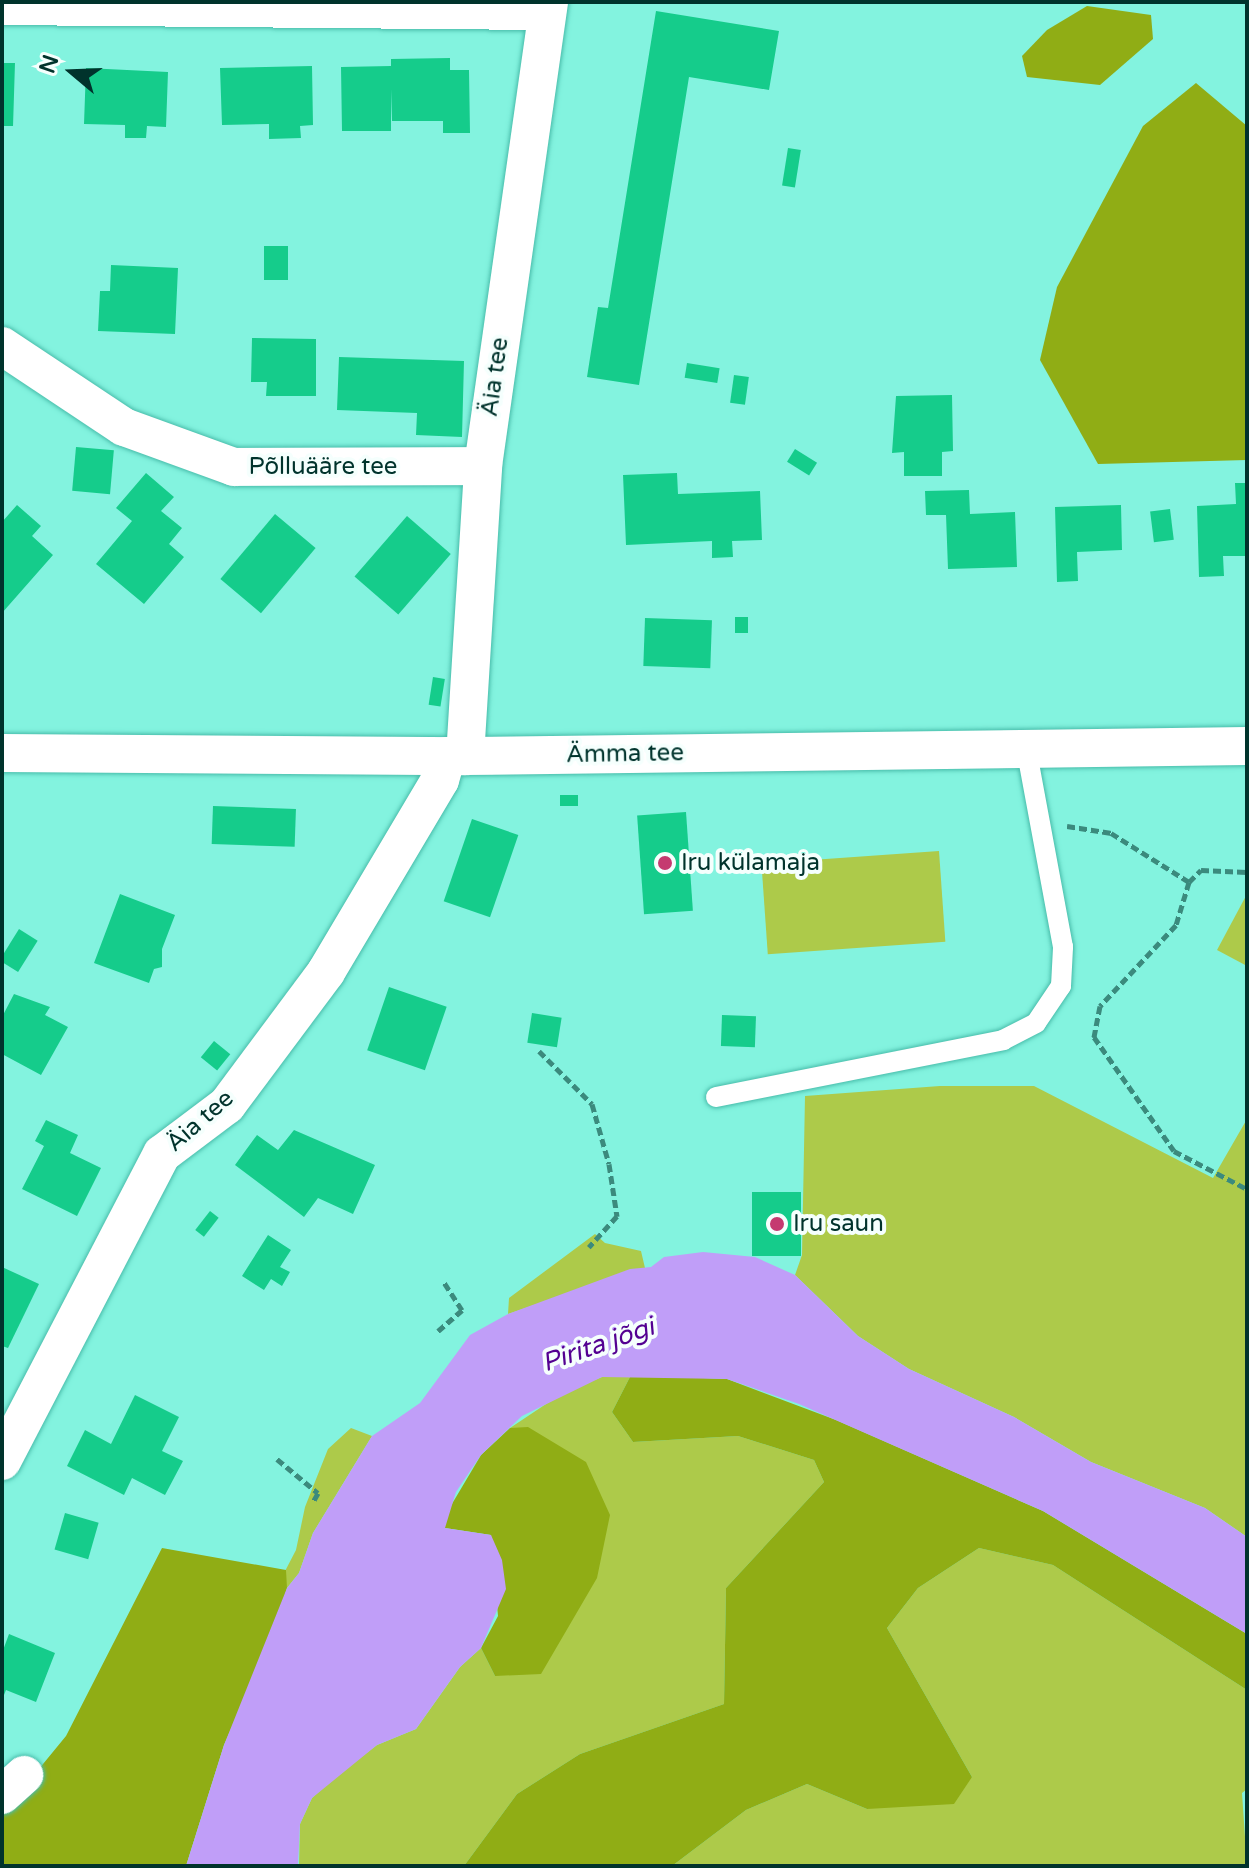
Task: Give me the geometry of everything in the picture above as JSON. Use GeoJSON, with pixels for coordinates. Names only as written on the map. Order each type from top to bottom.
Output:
{"type":"FeatureCollection","features":[{"type":"Feature","properties":{"kind":"street"},"geometry":{"type":"LineString","coordinates":[[2,6],[548,6]]}},
{"type":"Feature","properties":{"kind":"street","name":"Äia tee"},"geometry":{"type":"LineString","coordinates":[[2,1461],[162,1154],[227,1105],[326,972],[456,756],[483,466],[548,6]]}},
{"type":"Feature","properties":{"kind":"street","name":"Põlluääre tee"},"geometry":{"type":"LineString","coordinates":[[2,346],[124,427],[234,467],[483,466]]}},
{"type":"Feature","properties":{"kind":"street","name":"Ämma tee"},"geometry":{"type":"LineString","coordinates":[[2,753],[456,756],[1247,746]]}},
{"type":"Feature","properties":{"kind":"lane"},"geometry":{"type":"LineString","coordinates":[[716,1097],[1003,1040],[1036,1023],[1061,986],[1063,947],[1026,748]]}},
{"type":"Feature","properties":{"kind":"path"},"geometry":{"type":"LineString","coordinates":[[1038,825],[1111,833],[1189,882]]}},
{"type":"Feature","properties":{"kind":"path"},"geometry":{"type":"LineString","coordinates":[[1247,872],[1201,870],[1189,882],[1176,925],[1100,1006],[1094,1037],[1174,1151],[1247,1189]]}},
{"type":"Feature","properties":{"kind":"path"},"geometry":{"type":"LineString","coordinates":[[539,1051],[592,1104],[609,1164],[617,1216],[589,1247]]}},
{"type":"Feature","properties":{"kind":"path"},"geometry":{"type":"LineString","coordinates":[[438,1331],[462,1310],[443,1281]]}},
{"type":"Feature","properties":{"kind":"path"},"geometry":{"type":"LineString","coordinates":[[277,1459],[318,1493],[313,1502]]}},
{"type":"Feature","properties":{"kind":"green space"},"geometry":{"type":"Polygon","coordinates":[[[1087,6],[1151,15],[1153,39],[1100,85],[1027,77],[1022,56],[1047,30],[1087,6]]]}},
{"type":"Feature","properties":{"kind":"green space"},"geometry":{"type":"Polygon","coordinates":[[[1196,83],[1247,126],[1247,460],[1098,464],[1040,360],[1057,287],[1143,126],[1196,83]]]}},
{"type":"Feature","properties":{"kind":"green space"},"geometry":{"type":"Polygon","coordinates":[[[939,851],[945,942],[768,954],[761,863],[939,851]]]}},
{"type":"Feature","properties":{"kind":"green space"},"geometry":{"type":"Polygon","coordinates":[[[1247,894],[1247,966],[1217,950],[1247,894]]]}},
{"type":"Feature","properties":{"kind":"green space"},"geometry":{"type":"Polygon","coordinates":[[[940,1086],[1034,1086],[1213,1178],[1247,1119],[1247,1537],[1205,1508],[1091,1462],[1014,1417],[909,1369],[858,1336],[795,1275],[802,1255],[805,1096],[940,1086]]]}},
{"type":"Feature","properties":{"kind":"green space"},"geometry":{"type":"Polygon","coordinates":[[[595,1234],[605,1243],[641,1251],[645,1268],[508,1314],[509,1298],[595,1234]]]}},
{"type":"Feature","properties":{"kind":"green space"},"geometry":{"type":"Polygon","coordinates":[[[631,1375],[612,1412],[633,1442],[738,1436],[814,1460],[824,1482],[726,1588],[724,1704],[580,1754],[517,1794],[464,1866],[299,1866],[300,1824],[312,1798],[377,1745],[416,1729],[460,1667],[481,1648],[495,1676],[528,1428],[510,1428],[564,1392],[602,1377],[631,1375]]]}},
{"type":"Feature","properties":{"kind":"green space"},"geometry":{"type":"Polygon","coordinates":[[[631,1375],[727,1379],[836,1420],[1043,1511],[1247,1634],[1247,1690],[1053,1565],[979,1548],[918,1588],[887,1628],[972,1777],[954,1804],[867,1809],[807,1784],[746,1810],[672,1866],[464,1866],[517,1794],[580,1754],[724,1704],[726,1588],[824,1482],[814,1460],[738,1436],[633,1442],[612,1412],[631,1375]]]}},
{"type":"Feature","properties":{"kind":"green space"},"geometry":{"type":"Polygon","coordinates":[[[528,1427],[586,1462],[610,1515],[597,1578],[541,1674],[495,1676],[481,1648],[498,1616],[491,1535],[445,1528],[443,1519],[481,1455],[510,1428],[528,1427]]]}},
{"type":"Feature","properties":{"kind":"green space"},"geometry":{"type":"Polygon","coordinates":[[[351,1428],[372,1436],[313,1533],[299,1573],[287,1588],[283,1575],[296,1550],[305,1507],[328,1449],[351,1428]]]}},
{"type":"Feature","properties":{"kind":"green space"},"geometry":{"type":"Polygon","coordinates":[[[162,1548],[286,1570],[287,1588],[273,1633],[224,1745],[186,1866],[2,1866],[2,1814],[66,1736],[162,1548]]]}},
{"type":"Feature","properties":{"kind":"green space"},"geometry":{"type":"Polygon","coordinates":[[[979,1548],[1053,1565],[1247,1690],[1247,1789],[1242,1793],[1247,1866],[672,1866],[746,1810],[807,1784],[867,1809],[972,1777],[887,1628],[918,1588],[979,1548]]]}},
{"type":"Feature","properties":{"kind":"water","name":"Pirita jõgi"},"geometry":{"type":"Polygon","coordinates":[[[703,1252],[755,1257],[795,1275],[858,1336],[909,1369],[1014,1417],[1091,1462],[1205,1508],[1247,1537],[1247,1634],[1043,1511],[799,1404],[727,1379],[602,1377],[522,1416],[481,1455],[456,1492],[445,1528],[491,1535],[502,1560],[506,1589],[481,1648],[460,1667],[416,1729],[377,1745],[312,1798],[300,1824],[298,1866],[186,1866],[224,1745],[287,1588],[299,1573],[313,1533],[372,1436],[420,1403],[470,1335],[508,1314],[630,1269],[651,1267],[664,1257],[703,1252]]]}},
{"type":"Feature","properties":{"kind":"building"},"geometry":{"type":"Polygon","coordinates":[[[656,11],[779,31],[769,90],[689,77],[639,385],[587,377],[598,307],[608,308],[656,11]]]}},
{"type":"Feature","properties":{"kind":"building"},"geometry":{"type":"Polygon","coordinates":[[[450,58],[450,70],[469,70],[470,133],[443,133],[443,121],[392,121],[391,89],[391,131],[342,131],[341,67],[391,66],[391,59],[450,58]]]}},
{"type":"Feature","properties":{"kind":"building"},"geometry":{"type":"Polygon","coordinates":[[[2,63],[15,63],[13,126],[2,126],[2,63]]]}},
{"type":"Feature","properties":{"kind":"building"},"geometry":{"type":"Polygon","coordinates":[[[312,66],[313,125],[300,126],[301,138],[269,139],[269,124],[222,125],[220,68],[312,66]]]}},
{"type":"Feature","properties":{"kind":"building"},"geometry":{"type":"Polygon","coordinates":[[[86,68],[168,72],[166,127],[147,126],[146,138],[125,138],[125,125],[84,124],[86,68]]]}},
{"type":"Feature","properties":{"kind":"building"},"geometry":{"type":"Polygon","coordinates":[[[788,148],[801,150],[795,188],[782,186],[788,148]]]}},
{"type":"Feature","properties":{"kind":"building"},"geometry":{"type":"Polygon","coordinates":[[[264,246],[288,246],[288,280],[264,280],[264,246]]]}},
{"type":"Feature","properties":{"kind":"building"},"geometry":{"type":"Polygon","coordinates":[[[111,265],[178,268],[175,334],[98,331],[100,291],[110,291],[111,265]]]}},
{"type":"Feature","properties":{"kind":"building"},"geometry":{"type":"Polygon","coordinates":[[[252,338],[316,339],[316,396],[266,396],[267,382],[251,382],[252,338]]]}},
{"type":"Feature","properties":{"kind":"building"},"geometry":{"type":"Polygon","coordinates":[[[339,357],[464,361],[462,437],[416,435],[417,413],[337,410],[339,357]]]}},
{"type":"Feature","properties":{"kind":"building"},"geometry":{"type":"Polygon","coordinates":[[[687,363],[720,368],[717,383],[685,378],[687,363]]]}},
{"type":"Feature","properties":{"kind":"building"},"geometry":{"type":"Polygon","coordinates":[[[734,375],[749,377],[745,405],[730,403],[734,375]]]}},
{"type":"Feature","properties":{"kind":"building"},"geometry":{"type":"Polygon","coordinates":[[[952,395],[953,451],[942,452],[942,476],[904,476],[904,452],[892,453],[896,396],[952,395]]]}},
{"type":"Feature","properties":{"kind":"building"},"geometry":{"type":"Polygon","coordinates":[[[76,447],[114,450],[110,494],[72,491],[76,447]]]}},
{"type":"Feature","properties":{"kind":"building"},"geometry":{"type":"Polygon","coordinates":[[[795,449],[817,463],[809,475],[787,462],[795,449]]]}},
{"type":"Feature","properties":{"kind":"building"},"geometry":{"type":"Polygon","coordinates":[[[146,473],[174,497],[161,511],[182,528],[169,544],[184,557],[144,604],[96,564],[132,521],[116,508],[146,473]]]}},
{"type":"Feature","properties":{"kind":"building"},"geometry":{"type":"Polygon","coordinates":[[[677,473],[678,494],[760,491],[762,540],[732,541],[733,557],[712,558],[712,541],[626,545],[623,475],[677,473]]]}},
{"type":"Feature","properties":{"kind":"building"},"geometry":{"type":"Polygon","coordinates":[[[1235,483],[1247,483],[1247,556],[1223,556],[1224,576],[1199,577],[1197,506],[1236,504],[1235,483]]]}},
{"type":"Feature","properties":{"kind":"building"},"geometry":{"type":"Polygon","coordinates":[[[969,490],[970,514],[1015,512],[1017,567],[948,569],[946,515],[926,515],[925,491],[969,490]]]}},
{"type":"Feature","properties":{"kind":"building"},"geometry":{"type":"Polygon","coordinates":[[[17,505],[41,526],[32,536],[53,555],[2,613],[2,522],[17,505]]]}},
{"type":"Feature","properties":{"kind":"building"},"geometry":{"type":"Polygon","coordinates":[[[1121,505],[1122,550],[1077,552],[1078,581],[1057,582],[1055,507],[1121,505]]]}},
{"type":"Feature","properties":{"kind":"building"},"geometry":{"type":"Polygon","coordinates":[[[1170,509],[1174,540],[1154,542],[1150,511],[1170,509]]]}},
{"type":"Feature","properties":{"kind":"building"},"geometry":{"type":"Polygon","coordinates":[[[275,514],[316,548],[261,613],[220,579],[275,514]]]}},
{"type":"Feature","properties":{"kind":"building"},"geometry":{"type":"Polygon","coordinates":[[[407,516],[451,554],[398,614],[355,576],[407,516]]]}},
{"type":"Feature","properties":{"kind":"building"},"geometry":{"type":"Polygon","coordinates":[[[735,617],[748,617],[748,633],[735,633],[735,617]]]}},
{"type":"Feature","properties":{"kind":"building"},"geometry":{"type":"Polygon","coordinates":[[[645,618],[712,620],[710,668],[643,666],[645,618]]]}},
{"type":"Feature","properties":{"kind":"building"},"geometry":{"type":"Polygon","coordinates":[[[433,677],[445,679],[440,707],[429,705],[433,677]]]}},
{"type":"Feature","properties":{"kind":"building"},"geometry":{"type":"Polygon","coordinates":[[[560,795],[578,795],[578,806],[560,806],[560,795]]]}},
{"type":"Feature","properties":{"kind":"building"},"geometry":{"type":"Polygon","coordinates":[[[213,806],[296,809],[295,847],[212,844],[213,806]]]}},
{"type":"Feature","properties":{"kind":"building","name":"Iru külamaja"},"geometry":{"type":"Polygon","coordinates":[[[686,812],[693,911],[644,914],[637,815],[686,812]]]}},
{"type":"Feature","properties":{"kind":"building"},"geometry":{"type":"Polygon","coordinates":[[[472,819],[518,835],[490,917],[444,901],[472,819]]]}},
{"type":"Feature","properties":{"kind":"building"},"geometry":{"type":"Polygon","coordinates":[[[120,894],[175,915],[162,949],[162,967],[154,969],[149,983],[94,963],[120,894]]]}},
{"type":"Feature","properties":{"kind":"building"},"geometry":{"type":"Polygon","coordinates":[[[19,929],[38,941],[18,972],[2,962],[2,956],[19,929]]]}},
{"type":"Feature","properties":{"kind":"building"},"geometry":{"type":"Polygon","coordinates":[[[389,987],[447,1007],[425,1070],[367,1050],[389,987]]]}},
{"type":"Feature","properties":{"kind":"building"},"geometry":{"type":"Polygon","coordinates":[[[14,994],[50,1007],[45,1015],[68,1027],[41,1075],[2,1054],[2,1017],[14,994]]]}},
{"type":"Feature","properties":{"kind":"building"},"geometry":{"type":"Polygon","coordinates":[[[532,1013],[562,1018],[557,1047],[527,1043],[532,1013]]]}},
{"type":"Feature","properties":{"kind":"building"},"geometry":{"type":"Polygon","coordinates":[[[722,1015],[756,1016],[755,1047],[721,1046],[722,1015]]]}},
{"type":"Feature","properties":{"kind":"building"},"geometry":{"type":"Polygon","coordinates":[[[214,1041],[230,1054],[217,1071],[201,1057],[214,1041]]]}},
{"type":"Feature","properties":{"kind":"building"},"geometry":{"type":"Polygon","coordinates":[[[46,1120],[78,1135],[70,1153],[101,1168],[77,1216],[22,1189],[44,1146],[35,1141],[46,1120]]]}},
{"type":"Feature","properties":{"kind":"building"},"geometry":{"type":"Polygon","coordinates":[[[294,1130],[375,1165],[353,1214],[318,1198],[304,1217],[235,1165],[257,1135],[278,1150],[294,1130]]]}},
{"type":"Feature","properties":{"kind":"building","name":"Iru saun"},"geometry":{"type":"Polygon","coordinates":[[[752,1192],[801,1192],[801,1256],[752,1256],[752,1192]]]}},
{"type":"Feature","properties":{"kind":"building"},"geometry":{"type":"Polygon","coordinates":[[[210,1211],[219,1218],[204,1237],[195,1230],[210,1211]]]}},
{"type":"Feature","properties":{"kind":"building"},"geometry":{"type":"Polygon","coordinates":[[[268,1235],[291,1250],[280,1267],[290,1272],[282,1286],[271,1279],[264,1290],[242,1276],[268,1235]]]}},
{"type":"Feature","properties":{"kind":"building"},"geometry":{"type":"Polygon","coordinates":[[[2,1267],[39,1284],[8,1348],[2,1346],[2,1267]]]}},
{"type":"Feature","properties":{"kind":"building"},"geometry":{"type":"Polygon","coordinates":[[[135,1395],[179,1417],[162,1451],[183,1461],[165,1495],[132,1478],[124,1495],[67,1466],[85,1430],[111,1444],[135,1395]]]}},
{"type":"Feature","properties":{"kind":"building"},"geometry":{"type":"Polygon","coordinates":[[[65,1513],[99,1523],[88,1559],[55,1550],[65,1513]]]}},
{"type":"Feature","properties":{"kind":"building"},"geometry":{"type":"Polygon","coordinates":[[[9,1634],[55,1653],[36,1702],[6,1690],[2,1700],[2,1653],[9,1634]]]}},
{"type":"Feature","properties":{"kind":"place","name":"Iru külamaja"},"geometry":{"type":"Point","coordinates":[665,863]}},
{"type":"Feature","properties":{"kind":"place","name":"Iru saun"},"geometry":{"type":"Point","coordinates":[777,1224]}}]}
